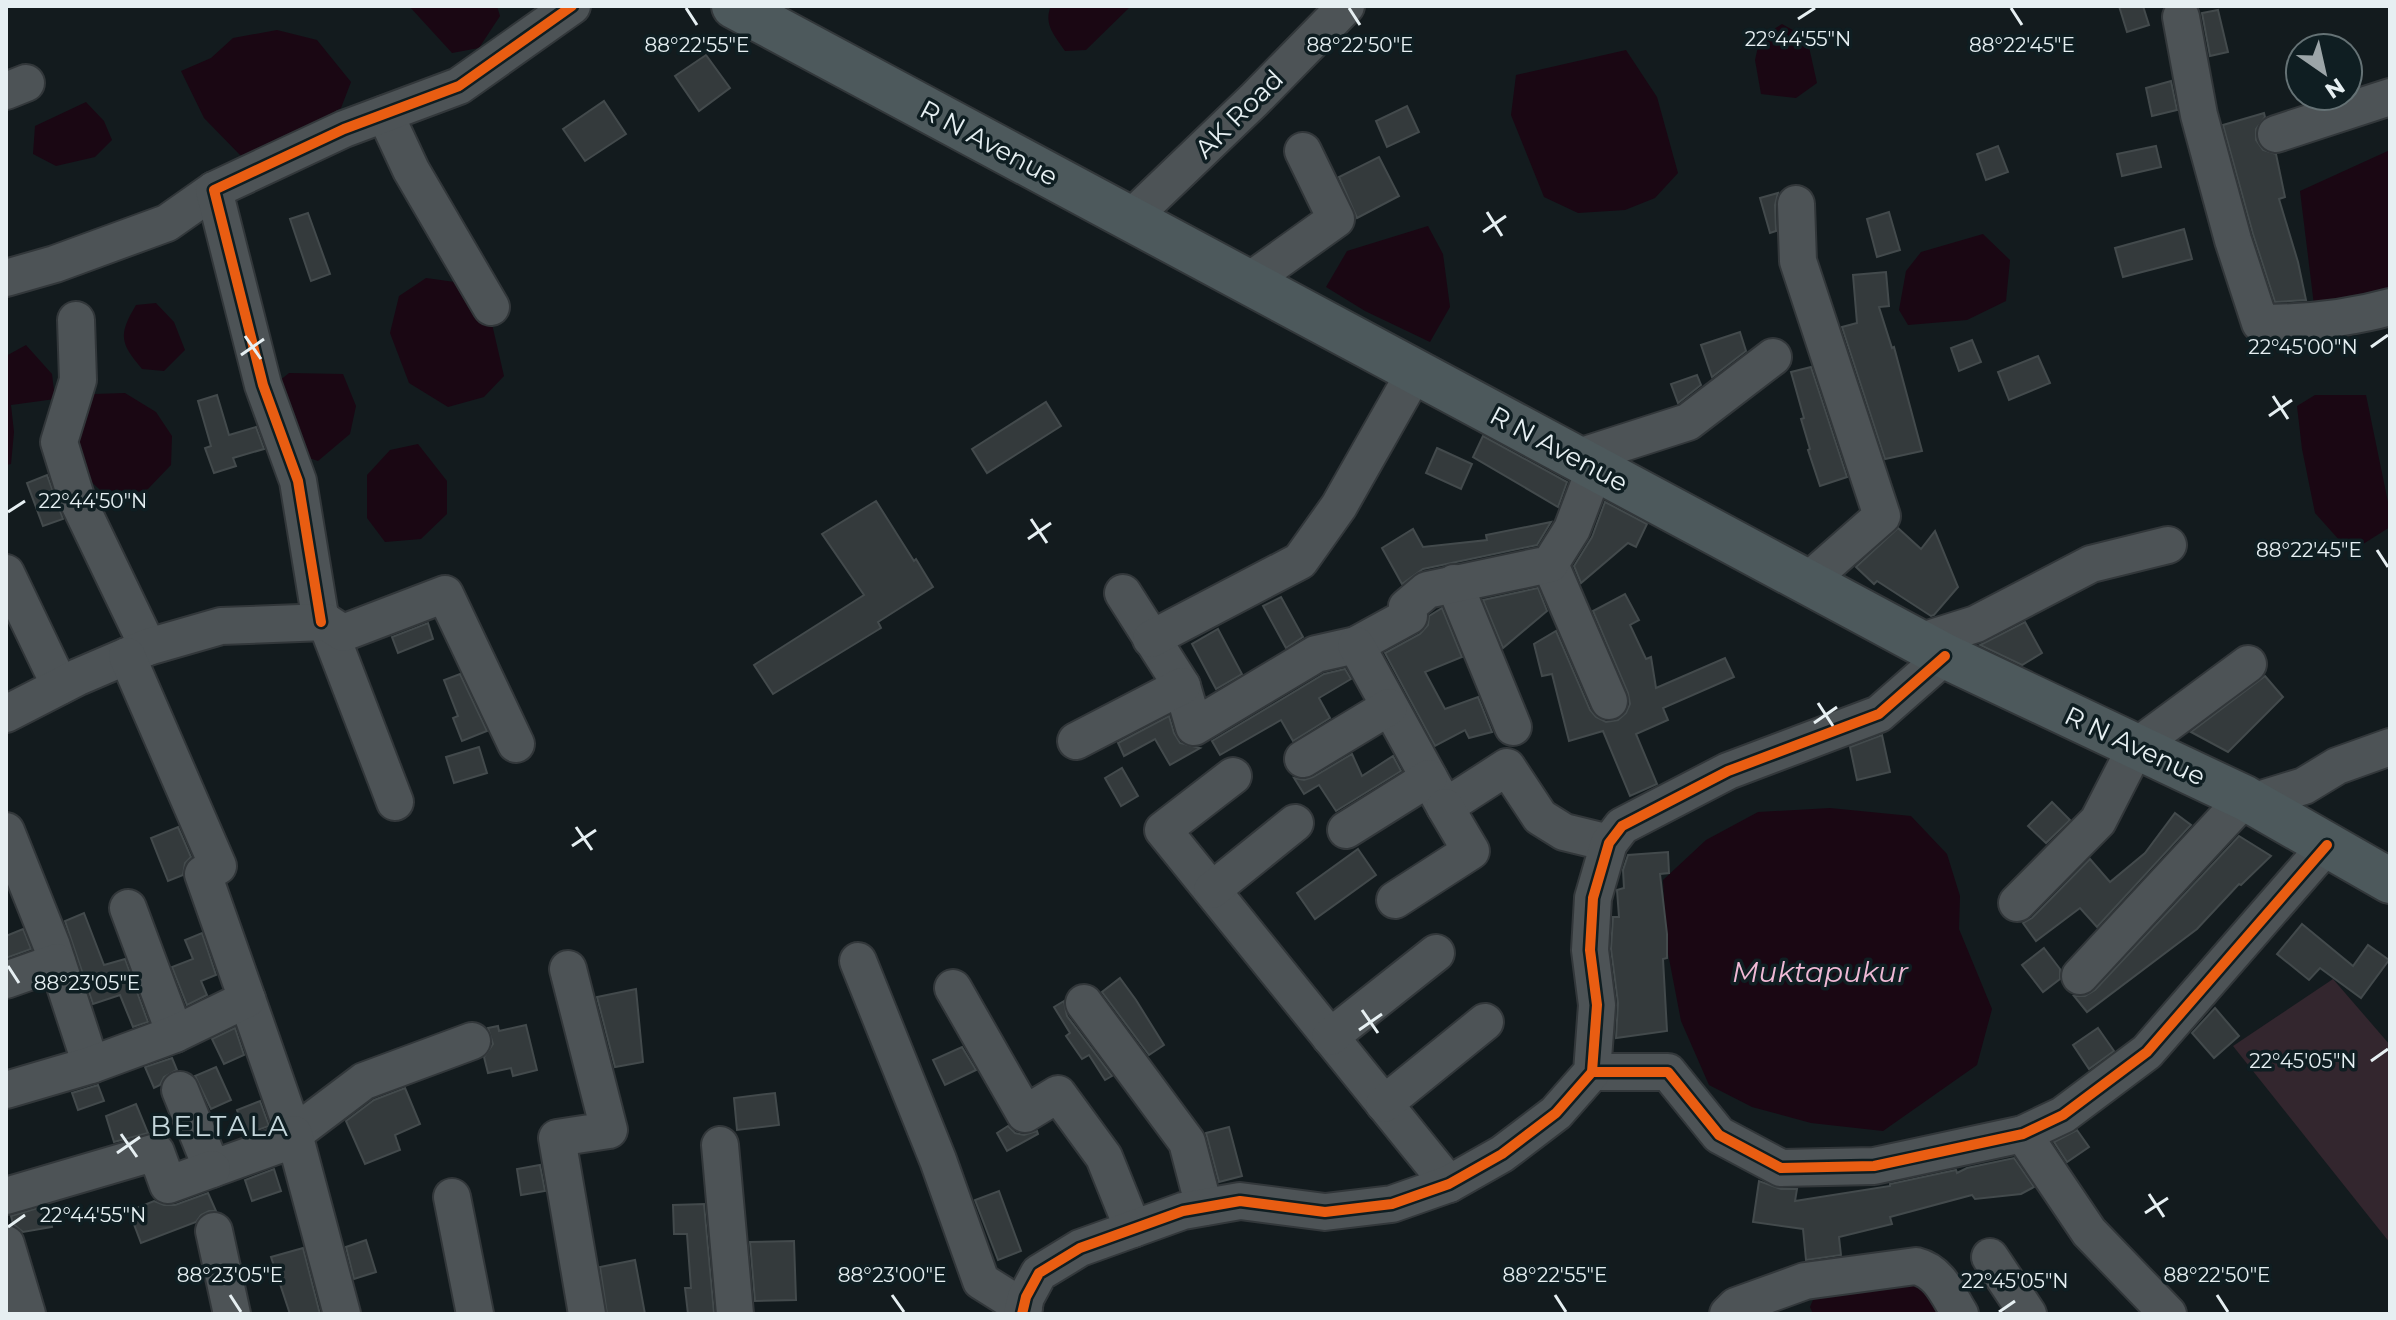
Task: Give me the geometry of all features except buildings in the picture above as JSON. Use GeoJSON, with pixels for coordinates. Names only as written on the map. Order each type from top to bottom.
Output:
{"type":"FeatureCollection","features":[{"type":"Feature","properties":{"kind":"main road","name":"R N Avenue"},"geometry":{"type":"LineString","coordinates":[[734,6],[1932,649],[2249,800],[2390,881]]}},
{"type":"Feature","properties":{"kind":"street"},"geometry":{"type":"LineString","coordinates":[[6,278],[55,264],[167,223],[214,190],[344,129],[459,86],[572,6]]}},
{"type":"Feature","properties":{"kind":"street","name":"AK Road"},"geometry":{"type":"LineString","coordinates":[[1130,219],[1346,6]]}},
{"type":"Feature","properties":{"kind":"street"},"geometry":{"type":"LineString","coordinates":[[2181,10],[2199,115],[2233,240],[2260,323],[2305,323],[2357,316],[2390,307]]}},
{"type":"Feature","properties":{"kind":"street"},"geometry":{"type":"LineString","coordinates":[[2276,134],[2390,97]]}},
{"type":"Feature","properties":{"kind":"street"},"geometry":{"type":"LineString","coordinates":[[385,114],[411,170],[491,307]]}},
{"type":"Feature","properties":{"kind":"street"},"geometry":{"type":"LineString","coordinates":[[1248,282],[1336,219],[1303,151]]}},
{"type":"Feature","properties":{"kind":"street"},"geometry":{"type":"LineString","coordinates":[[214,190],[263,385],[298,481],[324,622],[395,802]]}},
{"type":"Feature","properties":{"kind":"street"},"geometry":{"type":"LineString","coordinates":[[1796,204],[1798,261],[1882,516],[1807,582]]}},
{"type":"Feature","properties":{"kind":"street"},"geometry":{"type":"LineString","coordinates":[[76,320],[78,380],[59,442],[76,497],[218,866],[203,874],[294,1134],[342,1314]]}},
{"type":"Feature","properties":{"kind":"street"},"geometry":{"type":"LineString","coordinates":[[1123,593],[1182,686],[1194,727],[1316,654],[1356,645],[1409,616],[1407,607],[1427,590],[1550,564],[1572,529],[1585,463],[1688,422],[1773,357]]}},
{"type":"Feature","properties":{"kind":"street"},"geometry":{"type":"LineString","coordinates":[[1151,639],[1300,561],[1339,506],[1415,372]]}},
{"type":"Feature","properties":{"kind":"street"},"geometry":{"type":"LineString","coordinates":[[858,961],[938,1160],[981,1281],[1023,1311],[1026,1297],[1039,1273],[1080,1248],[1183,1211],[1240,1201],[1325,1212],[1392,1204],[1449,1184],[1502,1154],[1556,1113],[1592,1072],[1597,1005],[1590,950],[1593,898],[1609,843],[1622,826],[1728,771],[1879,714],[1932,649],[2091,564],[2168,545]]}},
{"type":"Feature","properties":{"kind":"street"},"geometry":{"type":"LineString","coordinates":[[1550,564],[1609,701]]}},
{"type":"Feature","properties":{"kind":"street"},"geometry":{"type":"LineString","coordinates":[[6,573],[60,686]]}},
{"type":"Feature","properties":{"kind":"street"},"geometry":{"type":"LineString","coordinates":[[1454,583],[1513,727]]}},
{"type":"Feature","properties":{"kind":"street"},"geometry":{"type":"LineString","coordinates":[[6,714],[137,652],[221,626],[324,622],[343,633],[445,594],[516,744]]}},
{"type":"Feature","properties":{"kind":"street"},"geometry":{"type":"LineString","coordinates":[[1356,645],[1471,851],[1395,900]]}},
{"type":"Feature","properties":{"kind":"street"},"geometry":{"type":"LineString","coordinates":[[2017,903],[2098,821],[2136,747],[2248,664]]}},
{"type":"Feature","properties":{"kind":"street"},"geometry":{"type":"LineString","coordinates":[[1076,741],[1182,686]]}},
{"type":"Feature","properties":{"kind":"street"},"geometry":{"type":"LineString","coordinates":[[1303,759],[1389,707]]}},
{"type":"Feature","properties":{"kind":"street"},"geometry":{"type":"LineString","coordinates":[[2080,976],[2249,800],[2304,786],[2337,766],[2390,747]]}},
{"type":"Feature","properties":{"kind":"street"},"geometry":{"type":"LineString","coordinates":[[1346,830],[1507,767],[1540,817],[1564,832],[1609,843]]}},
{"type":"Feature","properties":{"kind":"street"},"geometry":{"type":"LineString","coordinates":[[1233,776],[1163,830],[1449,1184]]}},
{"type":"Feature","properties":{"kind":"street"},"geometry":{"type":"LineString","coordinates":[[1212,890],[1295,823]]}},
{"type":"Feature","properties":{"kind":"street"},"geometry":{"type":"LineString","coordinates":[[6,831],[57,962],[91,1065]]}},
{"type":"Feature","properties":{"kind":"street"},"geometry":{"type":"LineString","coordinates":[[1592,1072],[1668,1072],[1719,1135],[1781,1168],[1874,1166],[2023,1134],[2063,1115],[2147,1052],[2327,845]]}},
{"type":"Feature","properties":{"kind":"street"},"geometry":{"type":"LineString","coordinates":[[128,908],[175,1034]]}},
{"type":"Feature","properties":{"kind":"street"},"geometry":{"type":"LineString","coordinates":[[1330,1037],[1436,953]]}},
{"type":"Feature","properties":{"kind":"street"},"geometry":{"type":"LineString","coordinates":[[6,980],[57,962]]}},
{"type":"Feature","properties":{"kind":"street"},"geometry":{"type":"LineString","coordinates":[[568,969],[609,1130],[557,1138],[587,1314]]}},
{"type":"Feature","properties":{"kind":"street"},"geometry":{"type":"LineString","coordinates":[[953,988],[1025,1114],[1058,1094],[1104,1157],[1133,1229]]}},
{"type":"Feature","properties":{"kind":"street"},"geometry":{"type":"LineString","coordinates":[[6,1090],[91,1065],[175,1034],[247,999]]}},
{"type":"Feature","properties":{"kind":"street"},"geometry":{"type":"LineString","coordinates":[[1084,1003],[1187,1142],[1204,1207]]}},
{"type":"Feature","properties":{"kind":"street"},"geometry":{"type":"LineString","coordinates":[[1384,1104],[1485,1022]]}},
{"type":"Feature","properties":{"kind":"street"},"geometry":{"type":"LineString","coordinates":[[6,1196],[156,1152],[168,1185],[281,1144],[364,1081],[472,1041]]}},
{"type":"Feature","properties":{"kind":"street"},"geometry":{"type":"LineString","coordinates":[[180,1090],[212,1169]]}},
{"type":"Feature","properties":{"kind":"street"},"geometry":{"type":"LineString","coordinates":[[2023,1134],[2089,1232],[2168,1314]]}},
{"type":"Feature","properties":{"kind":"street"},"geometry":{"type":"LineString","coordinates":[[720,1145],[735,1314]]}},
{"type":"Feature","properties":{"kind":"street"},"geometry":{"type":"LineString","coordinates":[[452,1197],[475,1314]]}},
{"type":"Feature","properties":{"kind":"street"},"geometry":{"type":"LineString","coordinates":[[214,1231],[232,1314]]}},
{"type":"Feature","properties":{"kind":"street"},"geometry":{"type":"LineString","coordinates":[[6,1244],[27,1314]]}},
{"type":"Feature","properties":{"kind":"street"},"geometry":{"type":"LineString","coordinates":[[1990,1257],[2028,1314]]}},
{"type":"Feature","properties":{"kind":"street"},"geometry":{"type":"LineString","coordinates":[[1728,1314],[1736,1306],[1800,1300],[1805,1281],[1916,1266],[1936,1276],[1960,1314]]}},
{"type":"Feature","properties":{"kind":"shaded area"},"geometry":{"type":"Polygon","coordinates":[[[2333,979],[2390,1045],[2390,1243],[2233,1046],[2333,979]]]}},
{"type":"Feature","properties":{"kind":"water"},"geometry":{"type":"Polygon","coordinates":[[[409,6],[497,6],[500,16],[479,48],[452,53],[409,6]]]}},
{"type":"Feature","properties":{"kind":"water"},"geometry":{"type":"Polygon","coordinates":[[[1051,6],[1131,6],[1086,50],[1065,51],[1049,24],[1051,6]]]}},
{"type":"Feature","properties":{"kind":"water"},"geometry":{"type":"Polygon","coordinates":[[[1782,24],[1807,38],[1817,83],[1796,98],[1761,94],[1755,60],[1760,38],[1782,24]]]}},
{"type":"Feature","properties":{"kind":"water"},"geometry":{"type":"Polygon","coordinates":[[[277,30],[317,40],[351,82],[341,108],[285,139],[241,156],[204,118],[181,71],[211,58],[233,38],[277,30]]]}},
{"type":"Feature","properties":{"kind":"water"},"geometry":{"type":"Polygon","coordinates":[[[1626,50],[1657,97],[1678,173],[1655,198],[1625,210],[1578,213],[1544,197],[1511,115],[1516,75],[1626,50]]]}},
{"type":"Feature","properties":{"kind":"water"},"geometry":{"type":"Polygon","coordinates":[[[86,102],[104,121],[112,140],[95,157],[56,166],[33,154],[35,126],[86,102]]]}},
{"type":"Feature","properties":{"kind":"water"},"geometry":{"type":"Polygon","coordinates":[[[2390,150],[2390,293],[2314,305],[2300,191],[2390,150]]]}},
{"type":"Feature","properties":{"kind":"water"},"geometry":{"type":"Polygon","coordinates":[[[1428,226],[1443,254],[1450,307],[1430,342],[1365,311],[1326,287],[1347,251],[1428,226]]]}},
{"type":"Feature","properties":{"kind":"water"},"geometry":{"type":"Polygon","coordinates":[[[1983,234],[2010,260],[2006,301],[1967,320],[1908,325],[1899,310],[1906,271],[1921,252],[1983,234]]]}},
{"type":"Feature","properties":{"kind":"water"},"geometry":{"type":"Polygon","coordinates":[[[426,278],[462,283],[492,324],[504,376],[484,397],[448,407],[409,383],[390,333],[399,296],[426,278]]]}},
{"type":"Feature","properties":{"kind":"water"},"geometry":{"type":"Polygon","coordinates":[[[156,303],[174,322],[185,350],[164,371],[142,369],[129,352],[124,338],[126,324],[136,305],[156,303]]]}},
{"type":"Feature","properties":{"kind":"water"},"geometry":{"type":"Polygon","coordinates":[[[26,345],[52,374],[55,399],[11,405],[14,432],[11,464],[6,465],[6,356],[26,345]]]}},
{"type":"Feature","properties":{"kind":"water"},"geometry":{"type":"Polygon","coordinates":[[[289,373],[343,374],[356,406],[350,434],[318,461],[297,454],[274,385],[289,373]]]}},
{"type":"Feature","properties":{"kind":"water"},"geometry":{"type":"Polygon","coordinates":[[[125,393],[156,412],[172,436],[171,465],[148,489],[111,500],[86,477],[74,442],[81,407],[94,394],[125,393]]]}},
{"type":"Feature","properties":{"kind":"water"},"geometry":{"type":"Polygon","coordinates":[[[2315,395],[2366,395],[2390,512],[2390,527],[2360,546],[2340,541],[2315,513],[2297,406],[2315,395]]]}},
{"type":"Feature","properties":{"kind":"water"},"geometry":{"type":"Polygon","coordinates":[[[418,444],[447,481],[447,514],[421,539],[385,542],[367,518],[367,475],[390,450],[418,444]]]}},
{"type":"Feature","properties":{"kind":"water","name":"Muktapukur"},"geometry":{"type":"Polygon","coordinates":[[[1830,808],[1911,816],[1947,854],[1960,896],[1959,929],[1992,1009],[1977,1065],[1883,1131],[1811,1123],[1752,1107],[1709,1085],[1681,1021],[1667,948],[1663,880],[1706,840],[1758,812],[1830,808]]]}},
{"type":"Feature","properties":{"kind":"water"},"geometry":{"type":"Polygon","coordinates":[[[1897,1263],[1966,1314],[1813,1314],[1810,1307],[1821,1281],[1897,1263]]]}},
{"type":"Feature","properties":{"kind":"cycle path"},"geometry":{"type":"LineString","coordinates":[[321,622],[298,481],[263,385],[214,190],[344,129],[459,86],[572,6]]}},
{"type":"Feature","properties":{"kind":"cycle path"},"geometry":{"type":"LineString","coordinates":[[1022,1314],[1026,1297],[1039,1273],[1080,1248],[1183,1211],[1240,1201],[1325,1212],[1392,1204],[1449,1184],[1502,1154],[1556,1113],[1592,1072],[1597,1005],[1590,950],[1593,898],[1609,843],[1622,826],[1728,771],[1879,714],[1945,656]]}},
{"type":"Feature","properties":{"kind":"cycle path"},"geometry":{"type":"LineString","coordinates":[[1592,1072],[1668,1072],[1719,1135],[1781,1168],[1874,1166],[2023,1134],[2063,1115],[2147,1052],[2327,845]]}},
{"type":"Feature","properties":{"kind":"district","name":"BELTALA"},"geometry":{"type":"Point","coordinates":[220,1126]}}]}
